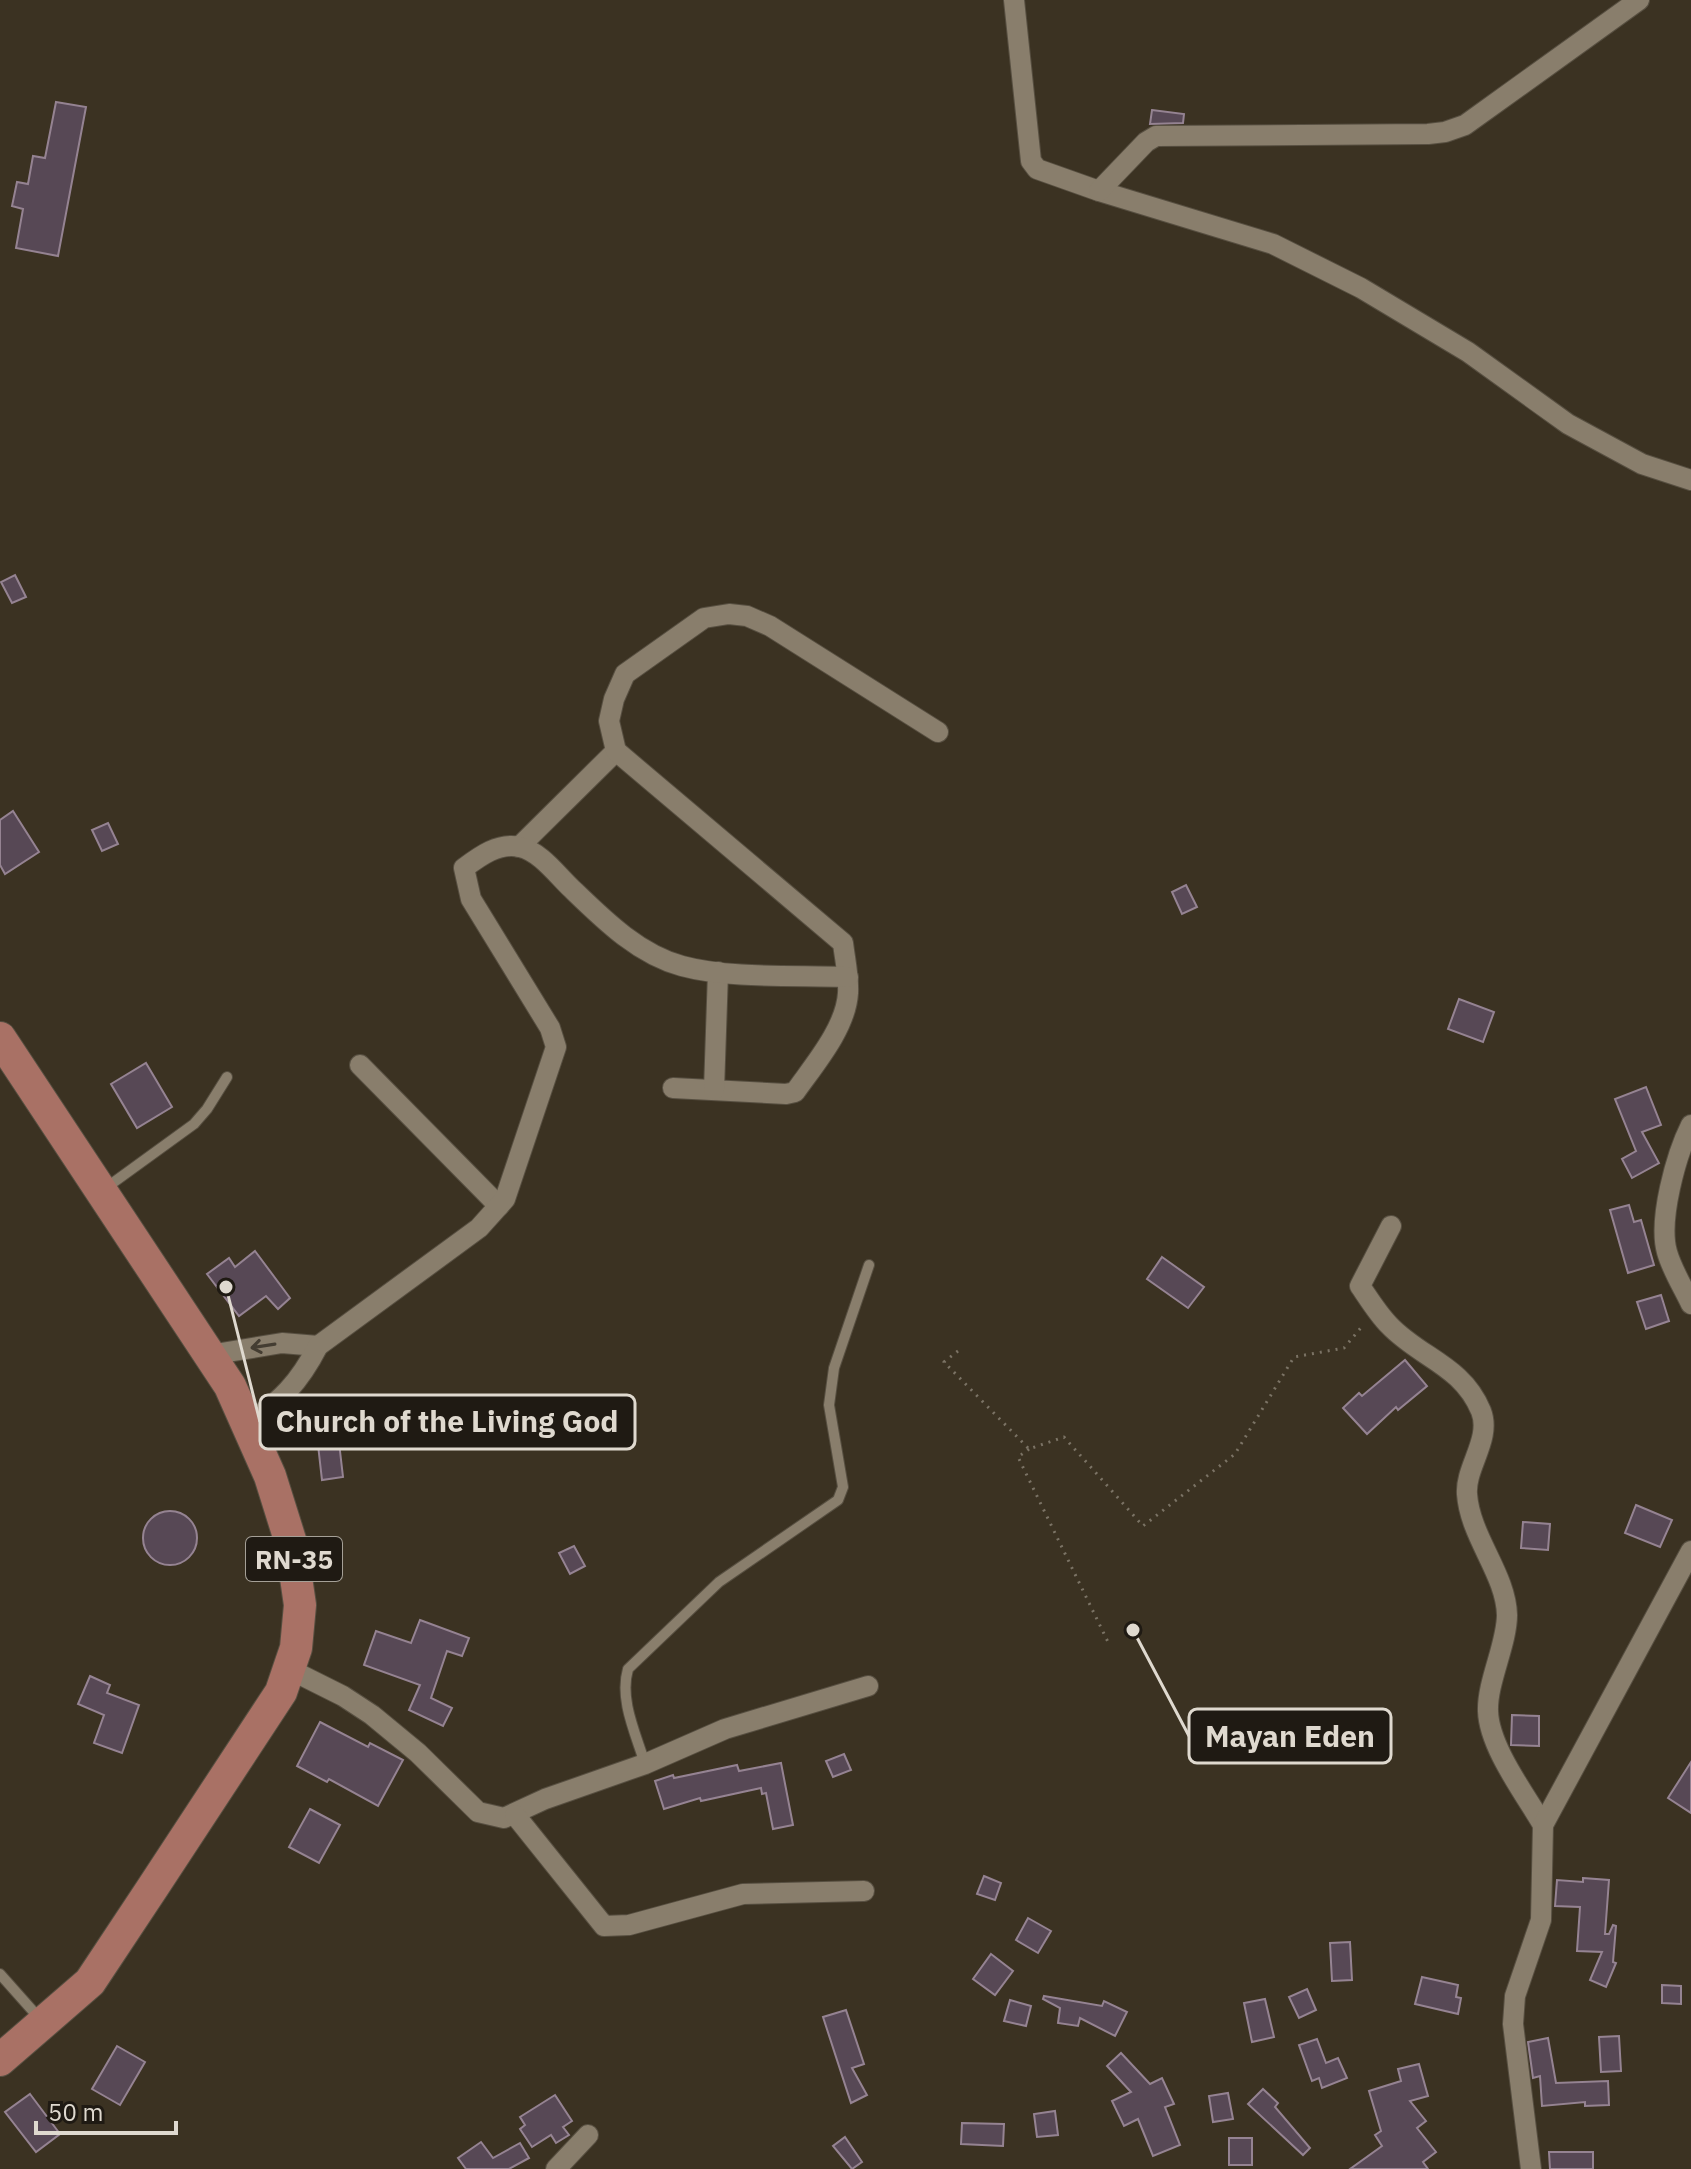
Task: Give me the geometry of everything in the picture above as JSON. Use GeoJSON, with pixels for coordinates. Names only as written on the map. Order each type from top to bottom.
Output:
{"type":"FeatureCollection","features":[{"type":"Feature","properties":{"kind":"main road","name":"RN-35"},"geometry":{"type":"LineString","coordinates":[[0,1038],[230,1386],[270,1476],[291,1543],[300,1605],[296,1648],[281,1692],[90,1982],[0,2060]]}},
{"type":"Feature","properties":{"kind":"street"},"geometry":{"type":"LineString","coordinates":[[1014,0],[1031,161],[1037,169],[1273,244],[1361,288],[1468,352],[1568,424],[1642,464],[1691,480]]}},
{"type":"Feature","properties":{"kind":"street"},"geometry":{"type":"LineString","coordinates":[[1099,191],[1146,142],[1156,136],[1428,134],[1465,125],[1639,0]]}},
{"type":"Feature","properties":{"kind":"street"},"geometry":{"type":"LineString","coordinates":[[673,1088],[795,1092],[833,1038],[849,996],[848,977],[843,943],[616,751],[609,721],[625,674],[704,618],[729,614],[747,616],[770,626],[938,732]]}},
{"type":"Feature","properties":{"kind":"street"},"geometry":{"type":"LineString","coordinates":[[519,847],[616,751]]}},
{"type":"Feature","properties":{"kind":"street"},"geometry":{"type":"LineString","coordinates":[[247,1424],[278,1403],[304,1373],[318,1346],[479,1228],[505,1199],[556,1047],[550,1028],[471,899],[464,868],[494,849],[519,847],[541,859],[624,937],[681,966],[718,972],[848,977]]}},
{"type":"Feature","properties":{"kind":"street"},"geometry":{"type":"LineString","coordinates":[[714,1090],[718,972]]}},
{"type":"Feature","properties":{"kind":"street"},"geometry":{"type":"LineString","coordinates":[[360,1065],[499,1206]]}},
{"type":"Feature","properties":{"kind":"street"},"geometry":{"type":"LineString","coordinates":[[1691,1125],[1670,1184],[1666,1222],[1667,1251],[1691,1304]]}},
{"type":"Feature","properties":{"kind":"street"},"geometry":{"type":"LineString","coordinates":[[1391,1226],[1360,1286],[1390,1326],[1449,1368],[1471,1390],[1483,1416],[1481,1442],[1466,1490],[1470,1518],[1500,1584],[1507,1615],[1488,1710],[1497,1745],[1543,1825]]}},
{"type":"Feature","properties":{"kind":"street"},"geometry":{"type":"LineString","coordinates":[[209,1355],[282,1343],[318,1346]]}},
{"type":"Feature","properties":{"kind":"street"},"geometry":{"type":"LineString","coordinates":[[1531,2169],[1513,2024],[1515,1996],[1541,1920],[1543,1825],[1691,1551]]}},
{"type":"Feature","properties":{"kind":"street"},"geometry":{"type":"LineString","coordinates":[[289,1669],[343,1696],[372,1715],[418,1753],[478,1812],[504,1818],[545,1799],[645,1764],[725,1729],[868,1686]]}},
{"type":"Feature","properties":{"kind":"street"},"geometry":{"type":"LineString","coordinates":[[515,1815],[604,1926],[629,1925],[743,1894],[864,1891]]}},
{"type":"Feature","properties":{"kind":"street"},"geometry":{"type":"LineString","coordinates":[[556,2169],[588,2135]]}},
{"type":"Feature","properties":{"kind":"lane"},"geometry":{"type":"LineString","coordinates":[[101,1191],[194,1124],[227,1077]]}},
{"type":"Feature","properties":{"kind":"lane"},"geometry":{"type":"LineString","coordinates":[[645,1764],[625,1697],[628,1669],[719,1582],[838,1500],[843,1487],[829,1405],[834,1368],[869,1265]]}},
{"type":"Feature","properties":{"kind":"lane"},"geometry":{"type":"LineString","coordinates":[[0,1974],[44,2024]]}},
{"type":"Feature","properties":{"kind":"path"},"geometry":{"type":"LineString","coordinates":[[1109,1644],[1018,1457],[1029,1449],[1064,1437],[1143,1526],[1235,1454],[1294,1357],[1344,1348],[1377,1309]]}},
{"type":"Feature","properties":{"kind":"path"},"geometry":{"type":"LineString","coordinates":[[958,1351],[944,1362],[1029,1449]]}},
{"type":"Feature","properties":{"kind":"building"},"geometry":{"type":"Polygon","coordinates":[[[56,102],[86,107],[58,256],[16,248],[23,209],[12,206],[17,182],[28,184],[33,156],[45,158],[56,102]]]}},
{"type":"Feature","properties":{"kind":"building"},"geometry":{"type":"Polygon","coordinates":[[[1152,110],[1184,114],[1183,123],[1150,124],[1152,110]]]}},
{"type":"Feature","properties":{"kind":"building"},"geometry":{"type":"Polygon","coordinates":[[[15,575],[26,597],[12,603],[1,582],[15,575]]]}},
{"type":"Feature","properties":{"kind":"building"},"geometry":{"type":"Polygon","coordinates":[[[13,811],[39,852],[5,874],[0,865],[0,820],[13,811]]]}},
{"type":"Feature","properties":{"kind":"building"},"geometry":{"type":"Polygon","coordinates":[[[108,823],[118,844],[102,851],[92,830],[108,823]]]}},
{"type":"Feature","properties":{"kind":"building"},"geometry":{"type":"Polygon","coordinates":[[[1186,885],[1197,907],[1182,914],[1172,892],[1186,885]]]}},
{"type":"Feature","properties":{"kind":"building"},"geometry":{"type":"Polygon","coordinates":[[[1459,999],[1494,1012],[1483,1042],[1448,1029],[1459,999]]]}},
{"type":"Feature","properties":{"kind":"building"},"geometry":{"type":"Polygon","coordinates":[[[146,1063],[172,1107],[137,1128],[111,1084],[146,1063]]]}},
{"type":"Feature","properties":{"kind":"building"},"geometry":{"type":"Polygon","coordinates":[[[1646,1087],[1661,1125],[1642,1132],[1659,1163],[1632,1178],[1622,1159],[1636,1151],[1615,1099],[1646,1087]]]}},
{"type":"Feature","properties":{"kind":"building"},"geometry":{"type":"Polygon","coordinates":[[[1629,1205],[1634,1222],[1641,1220],[1654,1265],[1628,1273],[1610,1210],[1629,1205]]]}},
{"type":"Feature","properties":{"kind":"building"},"geometry":{"type":"Polygon","coordinates":[[[255,1251],[290,1298],[278,1309],[266,1296],[239,1316],[207,1274],[229,1258],[235,1267],[255,1251]]]}},
{"type":"Feature","properties":{"kind":"building"},"geometry":{"type":"Polygon","coordinates":[[[1162,1257],[1204,1287],[1188,1308],[1147,1279],[1162,1257]]]}},
{"type":"Feature","properties":{"kind":"building"},"geometry":{"type":"Polygon","coordinates":[[[1661,1295],[1669,1321],[1646,1329],[1637,1302],[1661,1295]]]}},
{"type":"Feature","properties":{"kind":"building"},"geometry":{"type":"Polygon","coordinates":[[[1405,1360],[1427,1386],[1398,1410],[1396,1407],[1367,1434],[1343,1408],[1405,1360]]]}},
{"type":"Feature","properties":{"kind":"building"},"geometry":{"type":"Polygon","coordinates":[[[338,1434],[343,1477],[322,1480],[317,1436],[338,1434]]]}},
{"type":"Feature","properties":{"kind":"building"},"geometry":{"type":"Polygon","coordinates":[[[1636,1505],[1672,1520],[1660,1547],[1625,1533],[1636,1505]]]}},
{"type":"Feature","properties":{"kind":"building"},"geometry":{"type":"Polygon","coordinates":[[[170,1511],[189,1519],[197,1538],[189,1557],[170,1565],[151,1557],[143,1538],[151,1519],[170,1511]]]}},
{"type":"Feature","properties":{"kind":"building"},"geometry":{"type":"Polygon","coordinates":[[[1523,1522],[1550,1524],[1548,1550],[1521,1548],[1523,1522]]]}},
{"type":"Feature","properties":{"kind":"building"},"geometry":{"type":"Polygon","coordinates":[[[574,1546],[585,1566],[570,1574],[559,1553],[574,1546]]]}},
{"type":"Feature","properties":{"kind":"building"},"geometry":{"type":"Polygon","coordinates":[[[420,1620],[469,1638],[462,1656],[447,1651],[431,1698],[452,1708],[443,1726],[409,1710],[420,1685],[364,1665],[376,1631],[411,1643],[420,1620]]]}},
{"type":"Feature","properties":{"kind":"building"},"geometry":{"type":"Polygon","coordinates":[[[90,1676],[110,1685],[107,1693],[139,1705],[122,1753],[94,1743],[104,1715],[78,1704],[90,1676]]]}},
{"type":"Feature","properties":{"kind":"building"},"geometry":{"type":"Polygon","coordinates":[[[1512,1715],[1539,1716],[1539,1746],[1511,1745],[1512,1715]]]}},
{"type":"Feature","properties":{"kind":"building"},"geometry":{"type":"Polygon","coordinates":[[[320,1722],[368,1747],[370,1743],[403,1760],[378,1806],[329,1779],[327,1782],[297,1766],[320,1722]]]}},
{"type":"Feature","properties":{"kind":"building"},"geometry":{"type":"Polygon","coordinates":[[[844,1754],[851,1770],[833,1777],[826,1761],[844,1754]]]}},
{"type":"Feature","properties":{"kind":"building"},"geometry":{"type":"Polygon","coordinates":[[[1691,1762],[1691,1813],[1668,1798],[1691,1762]]]}},
{"type":"Feature","properties":{"kind":"building"},"geometry":{"type":"Polygon","coordinates":[[[781,1763],[793,1825],[773,1829],[766,1793],[762,1794],[761,1788],[701,1801],[700,1798],[664,1809],[655,1781],[673,1775],[674,1778],[737,1765],[739,1771],[781,1763]]]}},
{"type":"Feature","properties":{"kind":"building"},"geometry":{"type":"Polygon","coordinates":[[[310,1809],[340,1825],[319,1863],[289,1847],[310,1809]]]}},
{"type":"Feature","properties":{"kind":"building"},"geometry":{"type":"Polygon","coordinates":[[[984,1876],[1001,1883],[995,1900],[977,1894],[984,1876]]]}},
{"type":"Feature","properties":{"kind":"building"},"geometry":{"type":"Polygon","coordinates":[[[1583,1878],[1609,1880],[1605,1934],[1609,1934],[1613,1925],[1616,1926],[1613,1962],[1616,1963],[1606,1987],[1590,1980],[1602,1952],[1577,1951],[1580,1907],[1555,1906],[1557,1880],[1583,1882],[1583,1878]]]}},
{"type":"Feature","properties":{"kind":"building"},"geometry":{"type":"Polygon","coordinates":[[[1028,1918],[1051,1931],[1038,1953],[1016,1940],[1028,1918]]]}},
{"type":"Feature","properties":{"kind":"building"},"geometry":{"type":"Polygon","coordinates":[[[1350,1942],[1352,1980],[1332,1981],[1330,1943],[1350,1942]]]}},
{"type":"Feature","properties":{"kind":"building"},"geometry":{"type":"Polygon","coordinates":[[[991,1954],[1013,1971],[995,1995],[973,1979],[991,1954]]]}},
{"type":"Feature","properties":{"kind":"building"},"geometry":{"type":"Polygon","coordinates":[[[1422,1977],[1458,1985],[1456,1997],[1461,1998],[1458,2014],[1415,2004],[1422,1977]]]}},
{"type":"Feature","properties":{"kind":"building"},"geometry":{"type":"Polygon","coordinates":[[[1662,1985],[1681,1986],[1681,2004],[1662,2003],[1662,1985]]]}},
{"type":"Feature","properties":{"kind":"building"},"geometry":{"type":"Polygon","coordinates":[[[1307,1989],[1316,2010],[1299,2018],[1289,1997],[1307,1989]]]}},
{"type":"Feature","properties":{"kind":"building"},"geometry":{"type":"Polygon","coordinates":[[[1044,1996],[1102,2006],[1104,2001],[1127,2012],[1115,2036],[1080,2018],[1078,2026],[1058,2023],[1060,2008],[1043,1999],[1044,1996]]]}},
{"type":"Feature","properties":{"kind":"building"},"geometry":{"type":"Polygon","coordinates":[[[1265,1999],[1274,2037],[1252,2042],[1244,2003],[1265,1999]]]}},
{"type":"Feature","properties":{"kind":"building"},"geometry":{"type":"Polygon","coordinates":[[[1010,2000],[1031,2006],[1026,2026],[1004,2021],[1010,2000]]]}},
{"type":"Feature","properties":{"kind":"building"},"geometry":{"type":"Polygon","coordinates":[[[846,2010],[864,2064],[852,2068],[867,2095],[851,2103],[823,2017],[846,2010]]]}},
{"type":"Feature","properties":{"kind":"building"},"geometry":{"type":"Polygon","coordinates":[[[1619,2036],[1621,2071],[1601,2072],[1599,2037],[1619,2036]]]}},
{"type":"Feature","properties":{"kind":"building"},"geometry":{"type":"Polygon","coordinates":[[[1548,2038],[1556,2083],[1608,2081],[1609,2105],[1585,2106],[1585,2102],[1542,2106],[1540,2076],[1533,2078],[1528,2042],[1548,2038]]]}},
{"type":"Feature","properties":{"kind":"building"},"geometry":{"type":"Polygon","coordinates":[[[1317,2039],[1326,2063],[1338,2058],[1347,2078],[1322,2088],[1319,2078],[1312,2081],[1299,2045],[1317,2039]]]}},
{"type":"Feature","properties":{"kind":"building"},"geometry":{"type":"Polygon","coordinates":[[[117,2046],[145,2062],[120,2105],[92,2089],[117,2046]]]}},
{"type":"Feature","properties":{"kind":"building"},"geometry":{"type":"Polygon","coordinates":[[[1121,2053],[1150,2084],[1162,2078],[1174,2104],[1165,2107],[1180,2145],[1153,2156],[1138,2119],[1124,2126],[1112,2101],[1131,2092],[1107,2066],[1121,2053]]]}},
{"type":"Feature","properties":{"kind":"building"},"geometry":{"type":"Polygon","coordinates":[[[1419,2064],[1428,2096],[1410,2101],[1426,2121],[1417,2128],[1436,2152],[1423,2162],[1428,2169],[1350,2169],[1382,2146],[1375,2135],[1381,2131],[1369,2091],[1401,2081],[1398,2069],[1419,2064]]]}},
{"type":"Feature","properties":{"kind":"building"},"geometry":{"type":"Polygon","coordinates":[[[1263,2089],[1278,2103],[1275,2107],[1310,2148],[1303,2155],[1248,2104],[1263,2089]]]}},
{"type":"Feature","properties":{"kind":"building"},"geometry":{"type":"Polygon","coordinates":[[[1228,2093],[1233,2119],[1213,2122],[1209,2096],[1228,2093]]]}},
{"type":"Feature","properties":{"kind":"building"},"geometry":{"type":"Polygon","coordinates":[[[30,2094],[60,2134],[36,2152],[5,2112],[30,2094]]]}},
{"type":"Feature","properties":{"kind":"building"},"geometry":{"type":"Polygon","coordinates":[[[555,2095],[572,2121],[563,2127],[569,2135],[556,2143],[551,2135],[532,2147],[520,2129],[525,2125],[520,2117],[555,2095]]]}},
{"type":"Feature","properties":{"kind":"building"},"geometry":{"type":"Polygon","coordinates":[[[1055,2111],[1058,2135],[1037,2137],[1034,2114],[1055,2111]]]}},
{"type":"Feature","properties":{"kind":"building"},"geometry":{"type":"Polygon","coordinates":[[[962,2123],[1004,2124],[1003,2146],[961,2144],[962,2123]]]}},
{"type":"Feature","properties":{"kind":"building"},"geometry":{"type":"Polygon","coordinates":[[[845,2137],[862,2162],[852,2169],[833,2146],[845,2137]]]}},
{"type":"Feature","properties":{"kind":"building"},"geometry":{"type":"Polygon","coordinates":[[[1229,2138],[1252,2138],[1252,2165],[1229,2165],[1229,2138]]]}},
{"type":"Feature","properties":{"kind":"building"},"geometry":{"type":"Polygon","coordinates":[[[481,2142],[493,2158],[520,2143],[529,2158],[509,2169],[466,2169],[458,2158],[481,2142]]]}},
{"type":"Feature","properties":{"kind":"building"},"geometry":{"type":"Polygon","coordinates":[[[1549,2152],[1593,2152],[1593,2169],[1550,2169],[1549,2152]]]}},
{"type":"Feature","properties":{"kind":"place","name":"Church of the Living God"},"geometry":{"type":"Point","coordinates":[226,1287]}},
{"type":"Feature","properties":{"kind":"place","name":"Mayan Eden"},"geometry":{"type":"Point","coordinates":[1133,1630]}}]}
